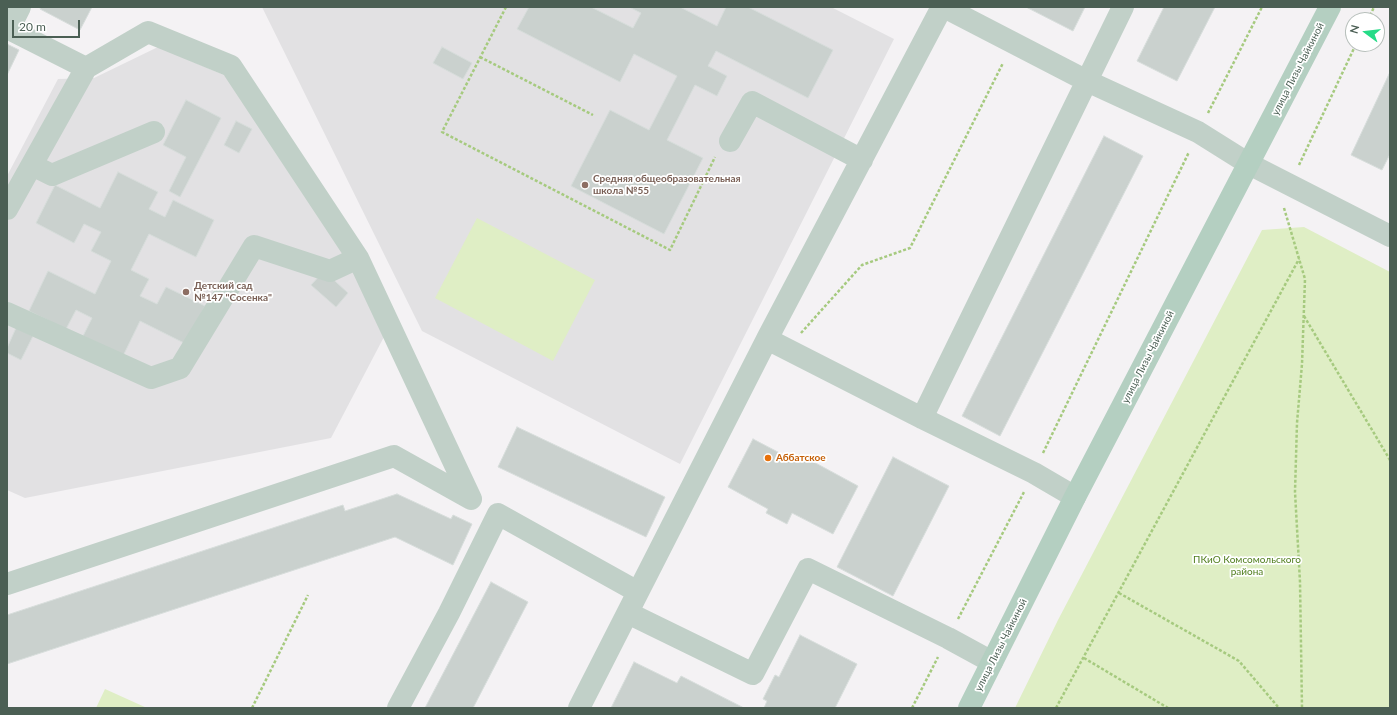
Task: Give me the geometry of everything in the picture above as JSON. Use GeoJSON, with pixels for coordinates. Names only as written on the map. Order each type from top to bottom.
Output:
{"type":"FeatureCollection","features":[{"type":"Feature","properties":{"kind":"main road","name":"улица Лизы Чайкиной"},"geometry":{"type":"LineString","coordinates":[[969,708],[1076,497],[1330,7]]}},
{"type":"Feature","properties":{"kind":"street"},"geometry":{"type":"LineString","coordinates":[[20,7],[8,29],[86,68]]}},
{"type":"Feature","properties":{"kind":"street"},"geometry":{"type":"LineString","coordinates":[[579,708],[767,339],[943,7],[1087,81],[1198,132],[1249,164],[1390,236]]}},
{"type":"Feature","properties":{"kind":"street"},"geometry":{"type":"LineString","coordinates":[[922,418],[1123,7]]}},
{"type":"Feature","properties":{"kind":"street"},"geometry":{"type":"LineString","coordinates":[[7,209],[86,68],[148,32],[231,66],[358,258],[471,498],[394,456],[7,584]]}},
{"type":"Feature","properties":{"kind":"street"},"geometry":{"type":"LineString","coordinates":[[730,140],[752,102],[862,160]]}},
{"type":"Feature","properties":{"kind":"street"},"geometry":{"type":"LineString","coordinates":[[32,165],[52,176],[154,132]]}},
{"type":"Feature","properties":{"kind":"street"},"geometry":{"type":"LineString","coordinates":[[7,313],[151,378],[180,368],[254,246],[330,271],[358,258]]}},
{"type":"Feature","properties":{"kind":"street"},"geometry":{"type":"LineString","coordinates":[[767,339],[1034,473],[1076,497]]}},
{"type":"Feature","properties":{"kind":"street"},"geometry":{"type":"LineString","coordinates":[[398,708],[449,612],[498,514],[638,592]]}},
{"type":"Feature","properties":{"kind":"street"},"geometry":{"type":"LineString","coordinates":[[628,613],[753,674],[808,569],[948,638],[992,662]]}},
{"type":"Feature","properties":{"kind":"path"},"geometry":{"type":"LineString","coordinates":[[506,7],[442,132],[670,250],[725,137],[730,140]]}},
{"type":"Feature","properties":{"kind":"path"},"geometry":{"type":"LineString","coordinates":[[912,708],[1034,473],[1198,132],[1262,7]]}},
{"type":"Feature","properties":{"kind":"path"},"geometry":{"type":"LineString","coordinates":[[786,349],[862,265],[910,248],[1013,43]]}},
{"type":"Feature","properties":{"kind":"path"},"geometry":{"type":"LineString","coordinates":[[1302,708],[1300,582],[1295,492],[1297,423],[1302,364],[1305,279],[1282,201],[1352,52]]}},
{"type":"Feature","properties":{"kind":"path"},"geometry":{"type":"LineString","coordinates":[[480,57],[593,115]]}},
{"type":"Feature","properties":{"kind":"path"},"geometry":{"type":"LineString","coordinates":[[1056,708],[1299,259]]}},
{"type":"Feature","properties":{"kind":"path"},"geometry":{"type":"LineString","coordinates":[[1304,315],[1390,460]]}},
{"type":"Feature","properties":{"kind":"path"},"geometry":{"type":"LineString","coordinates":[[1118,593],[1239,661],[1278,708]]}},
{"type":"Feature","properties":{"kind":"path"},"geometry":{"type":"LineString","coordinates":[[252,708],[308,595]]}},
{"type":"Feature","properties":{"kind":"path"},"geometry":{"type":"LineString","coordinates":[[1084,658],[1168,708]]}},
{"type":"Feature","properties":{"kind":"shaded area","name":"Средняя общеобразовательная школа №55"},"geometry":{"type":"Polygon","coordinates":[[[262,7],[831,7],[894,39],[680,464],[422,331],[262,7]]]}},
{"type":"Feature","properties":{"kind":"shaded area","name":"Детский сад №147 \"Сосенка\""},"geometry":{"type":"Polygon","coordinates":[[[158,47],[231,78],[346,252],[386,333],[331,438],[25,498],[7,490],[7,176],[58,79],[94,78],[158,47]]]}},
{"type":"Feature","properties":{"kind":"green space"},"geometry":{"type":"Polygon","coordinates":[[[477,218],[595,280],[553,361],[435,298],[477,218]]]}},
{"type":"Feature","properties":{"kind":"green space","name":"ПКиО Комсомольского района"},"geometry":{"type":"Polygon","coordinates":[[[1304,227],[1390,272],[1390,708],[1015,708],[1058,620],[1262,230],[1304,227]]]}},
{"type":"Feature","properties":{"kind":"green space"},"geometry":{"type":"Polygon","coordinates":[[[105,689],[147,708],[96,708],[105,689]]]}},
{"type":"Feature","properties":{"kind":"building"},"geometry":{"type":"Polygon","coordinates":[[[41,7],[92,7],[80,30],[40,9],[41,7]]]}},
{"type":"Feature","properties":{"kind":"building"},"geometry":{"type":"Polygon","coordinates":[[[529,7],[591,7],[633,28],[641,13],[629,7],[680,7],[717,26],[726,7],[748,7],[833,50],[808,98],[716,51],[708,66],[727,76],[717,96],[695,85],[667,140],[703,158],[664,234],[571,186],[610,110],[649,130],[677,76],[634,54],[620,82],[517,29],[529,7]]]}},
{"type":"Feature","properties":{"kind":"building"},"geometry":{"type":"Polygon","coordinates":[[[1026,7],[1085,7],[1073,31],[1026,7]]]}},
{"type":"Feature","properties":{"kind":"building"},"geometry":{"type":"Polygon","coordinates":[[[1164,7],[1215,7],[1177,81],[1137,61],[1164,7]]]}},
{"type":"Feature","properties":{"kind":"building"},"geometry":{"type":"Polygon","coordinates":[[[7,44],[19,50],[7,75],[7,44]]]}},
{"type":"Feature","properties":{"kind":"building"},"geometry":{"type":"Polygon","coordinates":[[[442,47],[472,63],[463,79],[433,63],[442,47]]]}},
{"type":"Feature","properties":{"kind":"building"},"geometry":{"type":"Polygon","coordinates":[[[1390,72],[1390,154],[1382,170],[1351,155],[1390,72]]]}},
{"type":"Feature","properties":{"kind":"building"},"geometry":{"type":"Polygon","coordinates":[[[186,100],[221,118],[180,197],[169,191],[186,157],[163,145],[186,100]]]}},
{"type":"Feature","properties":{"kind":"building"},"geometry":{"type":"Polygon","coordinates":[[[236,121],[252,129],[239,153],[224,145],[236,121]]]}},
{"type":"Feature","properties":{"kind":"building"},"geometry":{"type":"Polygon","coordinates":[[[1104,136],[1143,156],[1000,436],[962,416],[1104,136]]]}},
{"type":"Feature","properties":{"kind":"building"},"geometry":{"type":"Polygon","coordinates":[[[118,172],[158,192],[149,209],[165,217],[173,200],[214,220],[196,257],[149,234],[131,270],[149,279],[140,296],[157,304],[166,287],[205,306],[186,344],[140,321],[123,356],[83,336],[92,318],[76,310],[66,329],[29,311],[48,271],[95,294],[111,261],[91,251],[101,232],[84,224],[74,243],[36,223],[55,185],[100,208],[118,172]]]}},
{"type":"Feature","properties":{"kind":"building"},"geometry":{"type":"Polygon","coordinates":[[[324,271],[348,293],[336,307],[311,285],[324,271]]]}},
{"type":"Feature","properties":{"kind":"building"},"geometry":{"type":"Polygon","coordinates":[[[16,328],[33,336],[21,360],[7,353],[7,348],[16,328]]]}},
{"type":"Feature","properties":{"kind":"building"},"geometry":{"type":"Polygon","coordinates":[[[517,427],[665,497],[646,537],[498,467],[517,427]]]}},
{"type":"Feature","properties":{"kind":"building"},"geometry":{"type":"Polygon","coordinates":[[[753,439],[795,461],[799,454],[858,486],[833,534],[792,513],[787,524],[766,513],[768,509],[728,487],[753,439]]]}},
{"type":"Feature","properties":{"kind":"building"},"geometry":{"type":"Polygon","coordinates":[[[893,457],[949,486],[893,596],[837,567],[893,457]]]}},
{"type":"Feature","properties":{"kind":"building"},"geometry":{"type":"Polygon","coordinates":[[[397,494],[451,519],[453,515],[472,524],[453,565],[395,537],[7,664],[7,615],[343,505],[345,511],[397,494]]]}},
{"type":"Feature","properties":{"kind":"building"},"geometry":{"type":"Polygon","coordinates":[[[491,582],[528,602],[473,708],[425,708],[491,582]]]}},
{"type":"Feature","properties":{"kind":"building"},"geometry":{"type":"Polygon","coordinates":[[[800,635],[857,664],[835,708],[764,708],[767,701],[763,699],[775,675],[779,677],[800,635]]]}},
{"type":"Feature","properties":{"kind":"building"},"geometry":{"type":"Polygon","coordinates":[[[634,662],[677,683],[681,676],[744,708],[611,708],[634,662]]]}},
{"type":"Feature","properties":{"kind":"place","name":"Средняя общеобразовательная школа №55"},"geometry":{"type":"Point","coordinates":[585,185]}},
{"type":"Feature","properties":{"kind":"place","name":"Детский сад №147 \"Сосенка\""},"geometry":{"type":"Point","coordinates":[186,292]}},
{"type":"Feature","properties":{"kind":"place","name":"Аббатское"},"geometry":{"type":"Point","coordinates":[768,458]}}]}
